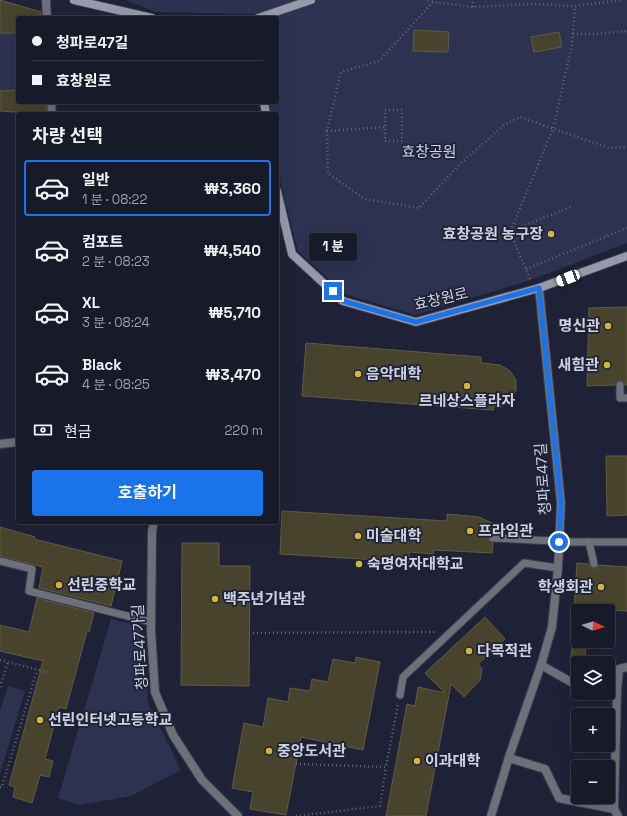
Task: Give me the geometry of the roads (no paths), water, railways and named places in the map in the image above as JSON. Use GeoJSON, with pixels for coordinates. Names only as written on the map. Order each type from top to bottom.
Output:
{"type":"FeatureCollection","features":[{"type":"Feature","properties":{"kind":"street"},"geometry":{"type":"LineString","coordinates":[[46,0],[47,16]]}},
{"type":"Feature","properties":{"kind":"street"},"geometry":{"type":"LineString","coordinates":[[74,0],[143,16]]}},
{"type":"Feature","properties":{"kind":"street"},"geometry":{"type":"LineString","coordinates":[[264,16],[311,0]]}},
{"type":"Feature","properties":{"kind":"street","name":"효창원로"},"geometry":{"type":"LineString","coordinates":[[279,199],[292,254],[343,301],[416,322],[539,288],[627,256]]}},
{"type":"Feature","properties":{"kind":"street","name":"청파로47길"},"geometry":{"type":"LineString","coordinates":[[491,816],[541,665],[552,627],[558,568],[561,503],[539,288]]}},
{"type":"Feature","properties":{"kind":"street"},"geometry":{"type":"LineString","coordinates":[[0,444],[16,442]]}},
{"type":"Feature","properties":{"kind":"street","name":"청파로47가길"},"geometry":{"type":"LineString","coordinates":[[154,524],[152,531],[151,622],[155,692],[172,735],[202,780],[238,816]]}},
{"type":"Feature","properties":{"kind":"street"},"geometry":{"type":"LineString","coordinates":[[541,665],[571,682]]}},
{"type":"Feature","properties":{"kind":"street"},"geometry":{"type":"LineString","coordinates":[[510,758],[545,769],[559,798],[616,812],[617,691],[619,669],[627,667]]}},
{"type":"Feature","properties":{"kind":"lane"},"geometry":{"type":"LineString","coordinates":[[620,385],[620,398],[627,398]]}},
{"type":"Feature","properties":{"kind":"lane"},"geometry":{"type":"LineString","coordinates":[[493,538],[559,542],[627,542]]}},
{"type":"Feature","properties":{"kind":"lane"},"geometry":{"type":"LineString","coordinates":[[589,542],[594,564]]}},
{"type":"Feature","properties":{"kind":"lane"},"geometry":{"type":"LineString","coordinates":[[0,561],[32,569],[29,592],[151,622]]}},
{"type":"Feature","properties":{"kind":"lane"},"geometry":{"type":"LineString","coordinates":[[400,695],[403,677],[524,563],[558,568]]}},
{"type":"Feature","properties":{"kind":"place","name":"효창공원 농구장"},"geometry":{"type":"Point","coordinates":[551,234]}},
{"type":"Feature","properties":{"kind":"place","name":"명신관"},"geometry":{"type":"Point","coordinates":[608,326]}},
{"type":"Feature","properties":{"kind":"place","name":"새힘관"},"geometry":{"type":"Point","coordinates":[607,365]}},
{"type":"Feature","properties":{"kind":"place","name":"음악대학"},"geometry":{"type":"Point","coordinates":[358,374]}},
{"type":"Feature","properties":{"kind":"place","name":"르네상스플라자"},"geometry":{"type":"Point","coordinates":[467,386]}},
{"type":"Feature","properties":{"kind":"place","name":"프라임관"},"geometry":{"type":"Point","coordinates":[470,531]}},
{"type":"Feature","properties":{"kind":"place","name":"미술대학"},"geometry":{"type":"Point","coordinates":[358,536]}},
{"type":"Feature","properties":{"kind":"place","name":"숙명여자대학교"},"geometry":{"type":"Point","coordinates":[359,564]}},
{"type":"Feature","properties":{"kind":"place","name":"선린중학교"},"geometry":{"type":"Point","coordinates":[59,585]}},
{"type":"Feature","properties":{"kind":"place","name":"학생회관"},"geometry":{"type":"Point","coordinates":[601,587]}},
{"type":"Feature","properties":{"kind":"place","name":"백주년기념관"},"geometry":{"type":"Point","coordinates":[215,599]}},
{"type":"Feature","properties":{"kind":"place","name":"다목적관"},"geometry":{"type":"Point","coordinates":[469,651]}},
{"type":"Feature","properties":{"kind":"place","name":"선린인터넷고등학교"},"geometry":{"type":"Point","coordinates":[40,720]}},
{"type":"Feature","properties":{"kind":"place","name":"중앙도서관"},"geometry":{"type":"Point","coordinates":[269,751]}},
{"type":"Feature","properties":{"kind":"place","name":"이과대학"},"geometry":{"type":"Point","coordinates":[417,761]}},
{"type":"Feature","properties":{"kind":"park label","name":"효창공원"},"geometry":{"type":"Point","coordinates":[429,152]}}]}
